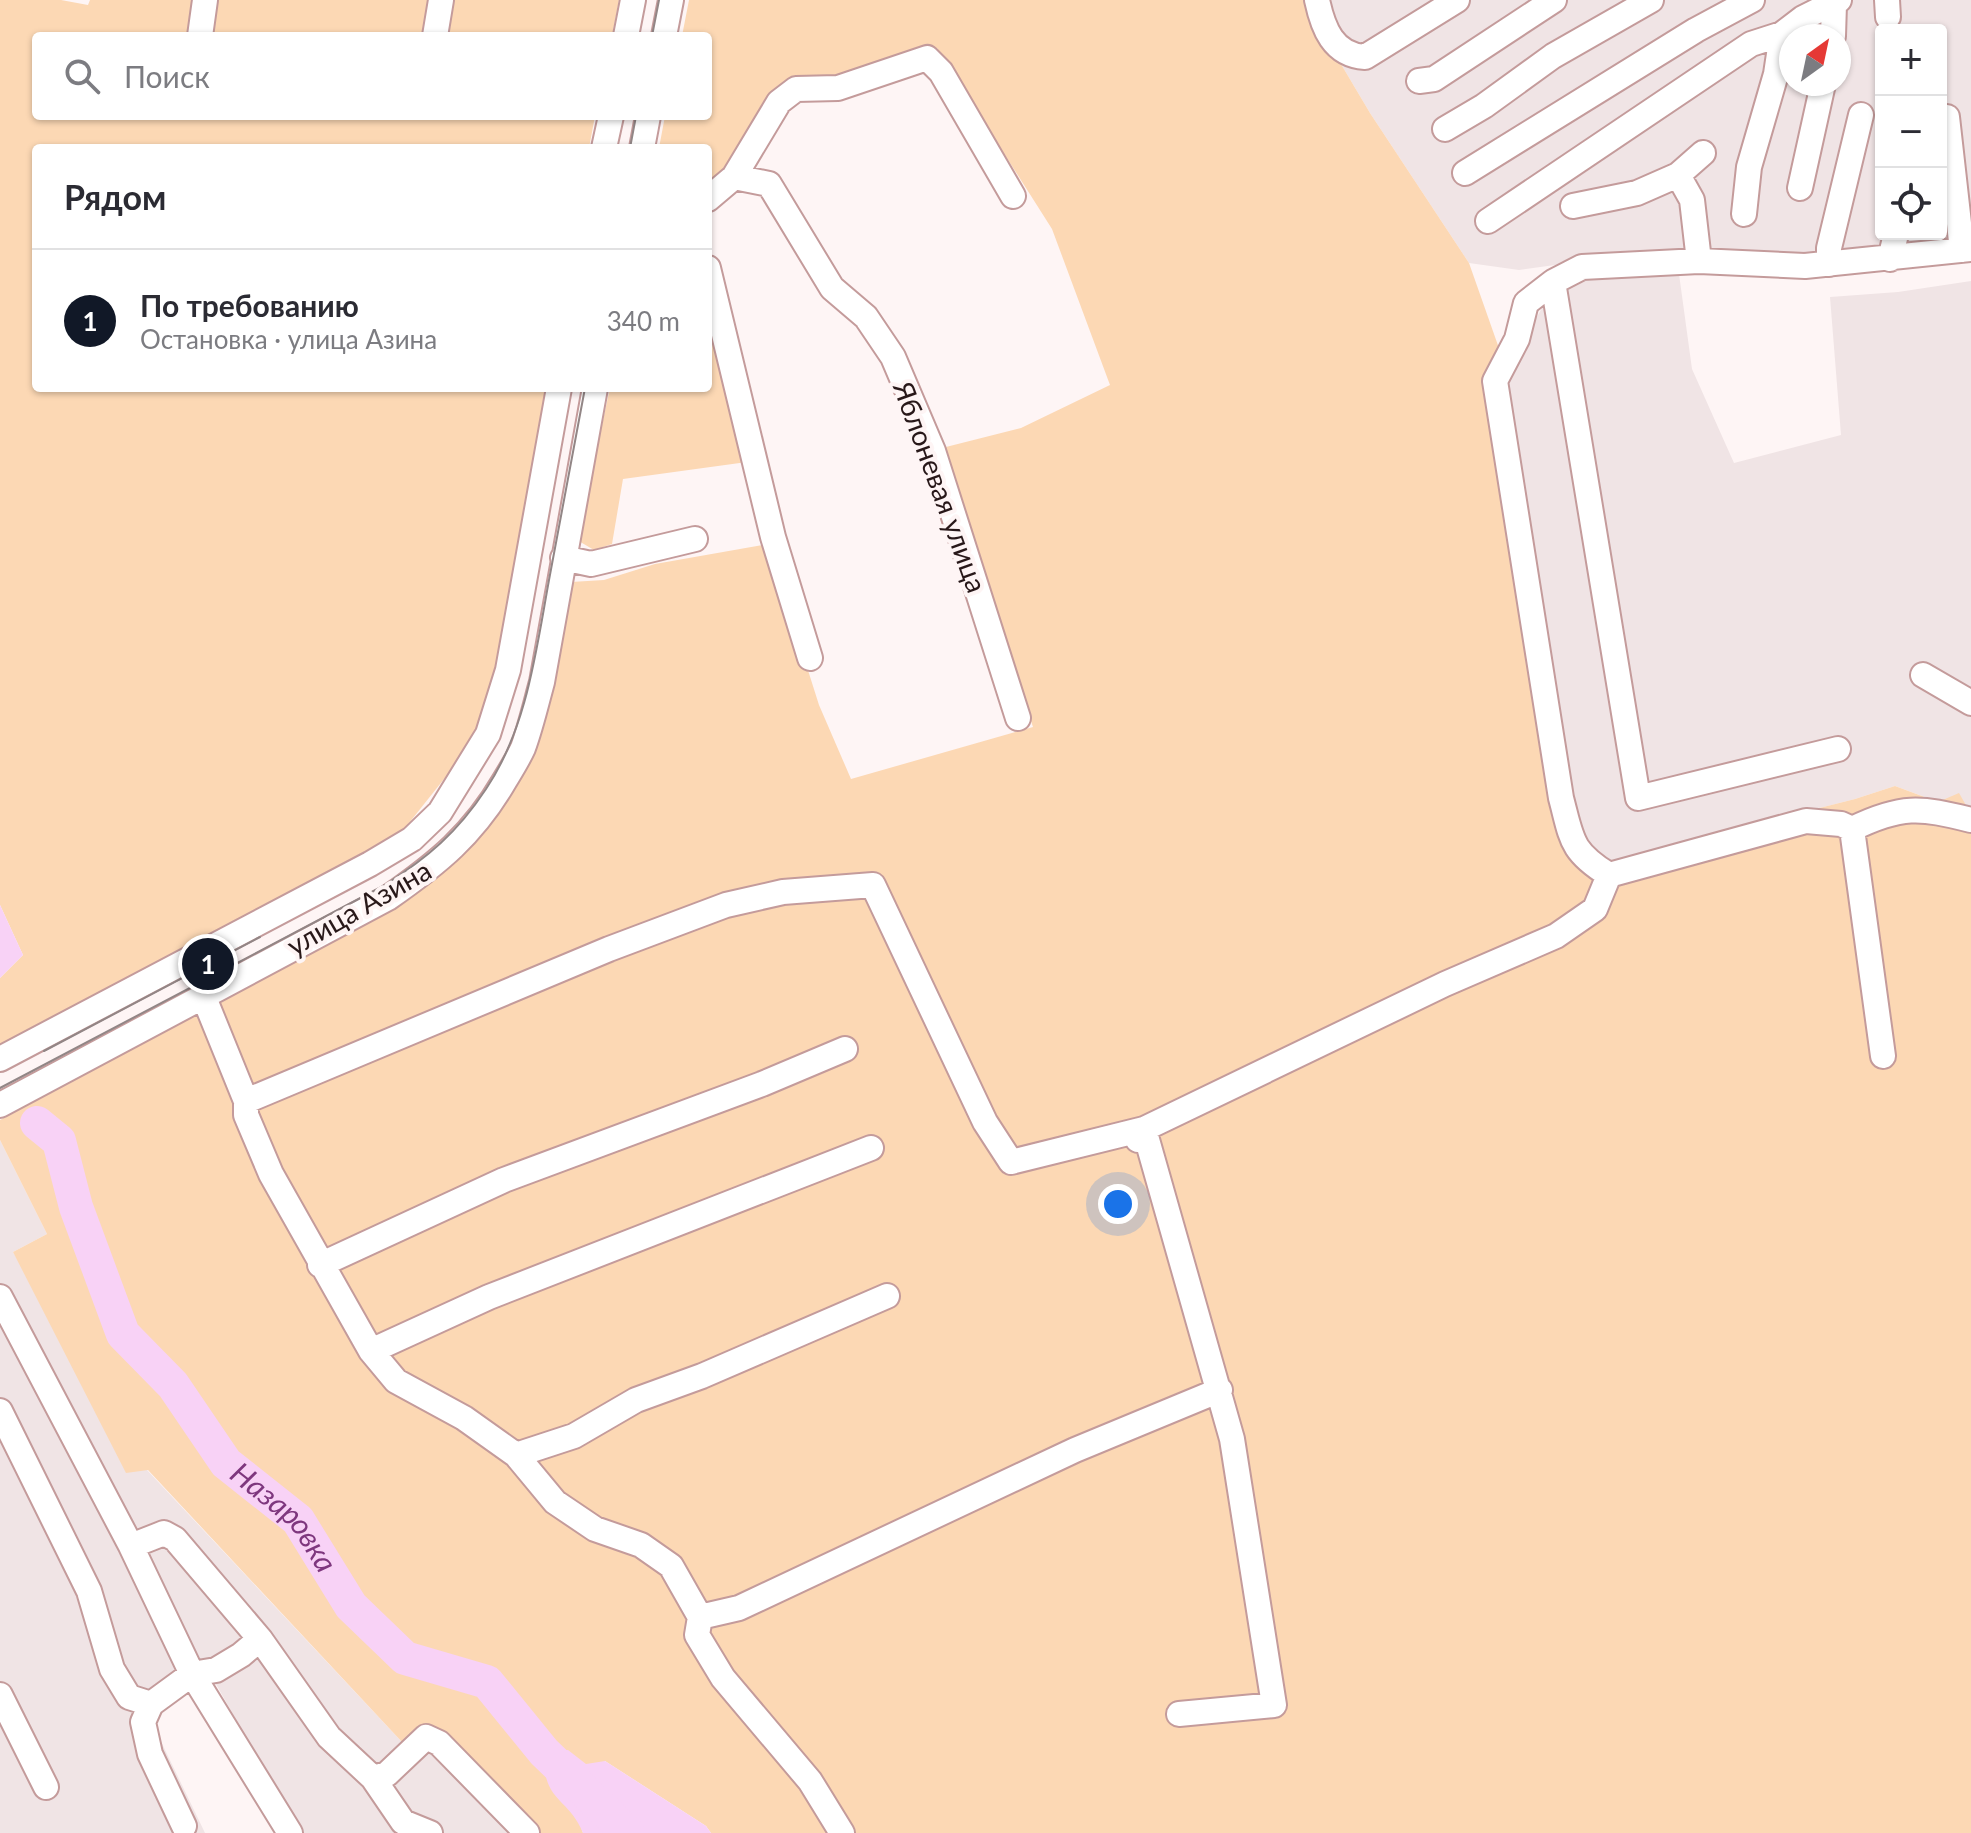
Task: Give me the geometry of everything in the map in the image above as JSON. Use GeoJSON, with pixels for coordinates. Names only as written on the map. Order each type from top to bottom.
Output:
{"type":"FeatureCollection","features":[{"type":"Feature","properties":{"kind":"street"},"geometry":{"type":"LineString","coordinates":[[201,32],[205,0]]}},
{"type":"Feature","properties":{"kind":"street"},"geometry":{"type":"LineString","coordinates":[[436,32],[441,0]]}},
{"type":"Feature","properties":{"kind":"street"},"geometry":{"type":"LineString","coordinates":[[627,32],[633,0]]}},
{"type":"Feature","properties":{"kind":"street"},"geometry":{"type":"LineString","coordinates":[[665,32],[671,0]]}},
{"type":"Feature","properties":{"kind":"street"},"geometry":{"type":"LineString","coordinates":[[1317,0],[1330,38],[1350,56],[1365,57],[1457,0]]}},
{"type":"Feature","properties":{"kind":"street"},"geometry":{"type":"LineString","coordinates":[[1419,81],[1434,79],[1554,0]]}},
{"type":"Feature","properties":{"kind":"street"},"geometry":{"type":"LineString","coordinates":[[1445,129],[1484,106],[1553,56],[1651,0]]}},
{"type":"Feature","properties":{"kind":"street"},"geometry":{"type":"LineString","coordinates":[[1465,173],[1696,30],[1752,0]]}},
{"type":"Feature","properties":{"kind":"street"},"geometry":{"type":"LineString","coordinates":[[1795,24],[1837,2]]}},
{"type":"Feature","properties":{"kind":"street"},"geometry":{"type":"LineString","coordinates":[[1834,24],[1837,2]]}},
{"type":"Feature","properties":{"kind":"street"},"geometry":{"type":"LineString","coordinates":[[1488,221],[1751,44],[1779,35]]}},
{"type":"Feature","properties":{"kind":"street"},"geometry":{"type":"LineString","coordinates":[[1744,214],[1749,167],[1779,54]]}},
{"type":"Feature","properties":{"kind":"street"},"geometry":{"type":"LineString","coordinates":[[712,196],[734,177],[779,102],[796,89],[838,88],[927,58],[941,72],[1013,196]]}},
{"type":"Feature","properties":{"kind":"street"},"geometry":{"type":"LineString","coordinates":[[1800,188],[1820,96]]}},
{"type":"Feature","properties":{"kind":"street"},"geometry":{"type":"LineString","coordinates":[[1829,264],[1829,248],[1861,115]]}},
{"type":"Feature","properties":{"kind":"street"},"geometry":{"type":"LineString","coordinates":[[1852,829],[1841,824],[1806,821],[1609,875],[1593,865],[1573,844],[1561,798],[1495,381],[1517,339],[1526,303],[1553,282],[1582,267],[1699,261],[1805,266],[1967,250],[1947,117]]}},
{"type":"Feature","properties":{"kind":"street"},"geometry":{"type":"LineString","coordinates":[[605,144],[610,120]]}},
{"type":"Feature","properties":{"kind":"street"},"geometry":{"type":"LineString","coordinates":[[643,144],[647,120]]}},
{"type":"Feature","properties":{"kind":"street"},"geometry":{"type":"LineString","coordinates":[[1573,206],[1637,193],[1678,175],[1703,153]]}},
{"type":"Feature","properties":{"kind":"street"},"geometry":{"type":"LineString","coordinates":[[1678,175],[1692,200],[1699,261]]}},
{"type":"Feature","properties":{"kind":"street","name":"Яблоневая улица"},"geometry":{"type":"LineString","coordinates":[[734,177],[769,184],[832,288],[866,317],[893,357],[933,451],[1018,718]]}},
{"type":"Feature","properties":{"kind":"street"},"geometry":{"type":"LineString","coordinates":[[1890,259],[1895,240]]}},
{"type":"Feature","properties":{"kind":"street"},"geometry":{"type":"LineString","coordinates":[[1553,282],[1638,798],[1838,749]]}},
{"type":"Feature","properties":{"kind":"street"},"geometry":{"type":"LineString","coordinates":[[712,285],[773,537],[810,658]]}},
{"type":"Feature","properties":{"kind":"street","name":"улица Азина"},"geometry":{"type":"LineString","coordinates":[[0,1059],[370,864],[412,839],[440,812],[488,734],[508,670],[558,392]]}},
{"type":"Feature","properties":{"kind":"street","name":"улица Азина"},"geometry":{"type":"LineString","coordinates":[[0,1105],[388,898],[435,865],[466,835],[496,795],[522,750],[542,682],[594,392]]}},
{"type":"Feature","properties":{"kind":"street"},"geometry":{"type":"LineString","coordinates":[[563,558],[591,564],[695,539]]}},
{"type":"Feature","properties":{"kind":"street"},"geometry":{"type":"LineString","coordinates":[[1923,675],[1971,703]]}},
{"type":"Feature","properties":{"kind":"street"},"geometry":{"type":"LineString","coordinates":[[1852,829],[1884,813],[1930,809],[1971,820]]}},
{"type":"Feature","properties":{"kind":"street"},"geometry":{"type":"LineString","coordinates":[[1852,829],[1883,1056]]}},
{"type":"Feature","properties":{"kind":"street"},"geometry":{"type":"LineString","coordinates":[[246,1101],[609,949],[726,905],[783,892],[873,885],[985,1122],[1011,1162],[1141,1134],[1445,984],[1556,936],[1595,909],[1609,875]]}},
{"type":"Feature","properties":{"kind":"street"},"geometry":{"type":"LineString","coordinates":[[203,995],[246,1101],[246,1115],[271,1174],[371,1351],[396,1381],[464,1418],[516,1455],[555,1502],[595,1529],[641,1545],[671,1566],[700,1617],[697,1635],[723,1678],[810,1781],[842,1833]]}},
{"type":"Feature","properties":{"kind":"street"},"geometry":{"type":"LineString","coordinates":[[320,1265],[504,1180],[762,1084],[845,1049]]}},
{"type":"Feature","properties":{"kind":"street"},"geometry":{"type":"LineString","coordinates":[[1141,1134],[1220,1390],[1232,1439],[1274,1705],[1179,1714]]}},
{"type":"Feature","properties":{"kind":"street"},"geometry":{"type":"LineString","coordinates":[[371,1351],[489,1297],[871,1148]]}},
{"type":"Feature","properties":{"kind":"street"},"geometry":{"type":"LineString","coordinates":[[516,1455],[574,1436],[636,1400],[702,1376],[887,1296]]}},
{"type":"Feature","properties":{"kind":"street"},"geometry":{"type":"LineString","coordinates":[[0,1297],[131,1546],[192,1674],[290,1833]]}},
{"type":"Feature","properties":{"kind":"street"},"geometry":{"type":"LineString","coordinates":[[700,1617],[739,1608],[1075,1450],[1220,1390]]}},
{"type":"Feature","properties":{"kind":"street"},"geometry":{"type":"LineString","coordinates":[[0,1411],[89,1591],[112,1669],[129,1697],[151,1704]]}},
{"type":"Feature","properties":{"kind":"street"},"geometry":{"type":"LineString","coordinates":[[131,1546],[164,1533],[175,1539],[260,1639],[329,1737],[373,1778],[403,1822],[430,1833]]}},
{"type":"Feature","properties":{"kind":"street"},"geometry":{"type":"LineString","coordinates":[[184,1826],[150,1754],[143,1722],[151,1704],[192,1674],[216,1670],[260,1639]]}},
{"type":"Feature","properties":{"kind":"street"},"geometry":{"type":"LineString","coordinates":[[0,1695],[46,1787]]}},
{"type":"Feature","properties":{"kind":"street"},"geometry":{"type":"LineString","coordinates":[[373,1778],[387,1774],[426,1737],[439,1743],[527,1833]]}},
{"type":"Feature","properties":{"kind":"shaded area"},"geometry":{"type":"Polygon","coordinates":[[[0,0],[61,0],[88,5],[90,0],[619,0],[613,32],[32,32],[32,120],[594,120],[590,144],[32,144],[32,392],[545,392],[499,674],[476,729],[452,769],[405,828],[360,859],[0,1050],[0,978],[23,955],[0,905],[0,0]]]}},
{"type":"Feature","properties":{"kind":"shaded area"},"geometry":{"type":"Polygon","coordinates":[[[689,0],[1303,0],[1370,113],[1469,263],[1507,371],[1573,802],[1584,843],[1605,862],[1855,799],[1895,786],[1938,802],[1959,793],[1971,814],[1971,1833],[711,1833],[706,1826],[605,1761],[581,1827],[583,1833],[527,1833],[430,1726],[402,1742],[148,1470],[126,1473],[13,1252],[47,1234],[0,1140],[0,1120],[391,908],[424,886],[456,858],[528,761],[571,582],[604,580],[655,564],[768,544],[819,705],[851,779],[1033,727],[938,449],[1021,428],[1110,385],[1052,229],[937,48],[834,78],[797,79],[724,177],[712,185],[712,144],[660,144],[664,120],[712,120],[712,32],[683,32],[689,0]]]}},
{"type":"Feature","properties":{"kind":"shaded area"},"geometry":{"type":"Polygon","coordinates":[[[1303,0],[1971,0],[1971,235],[1947,240],[1947,24],[1875,24],[1875,240],[1946,240],[1886,252],[1584,261],[1519,270],[1469,263],[1370,113],[1303,0]]]}},
{"type":"Feature","properties":{"kind":"shaded area"},"geometry":{"type":"Polygon","coordinates":[[[1679,274],[1692,369],[1734,463],[1841,435],[1830,297],[1898,292],[1971,281],[1971,814],[1895,786],[1855,799],[1605,862],[1584,843],[1573,802],[1507,371],[1548,297],[1586,276],[1679,274]]]}},
{"type":"Feature","properties":{"kind":"shaded area"},"geometry":{"type":"Polygon","coordinates":[[[712,317],[747,462],[623,479],[612,544],[594,550],[577,540],[609,392],[712,392],[712,317]]]}},
{"type":"Feature","properties":{"kind":"shaded area"},"geometry":{"type":"Polygon","coordinates":[[[0,905],[23,955],[0,978],[0,905]]]}},
{"type":"Feature","properties":{"kind":"shaded area"},"geometry":{"type":"Polygon","coordinates":[[[0,1140],[47,1234],[13,1252],[147,1470],[402,1742],[430,1726],[527,1833],[300,1833],[208,1670],[142,1702],[205,1833],[0,1833],[0,1140]]]}},
{"type":"Feature","properties":{"kind":"shaded area"},"geometry":{"type":"Polygon","coordinates":[[[568,1750],[586,1764],[605,1761],[706,1826],[711,1833],[583,1833],[552,1790],[544,1769],[544,1752],[568,1750]]]}},
{"type":"Feature","properties":{"kind":"waterway","name":"Назаровка"},"geometry":{"type":"LineString","coordinates":[[37,1123],[59,1141],[76,1207],[123,1334],[173,1385],[226,1463],[298,1520],[351,1606],[405,1658],[487,1682],[544,1752],[628,1833]]}},
{"type":"Feature","properties":{"kind":"tram line"},"geometry":{"type":"LineString","coordinates":[[653,32],[659,0]]}},
{"type":"Feature","properties":{"kind":"tram line"},"geometry":{"type":"LineString","coordinates":[[631,144],[635,120]]}},
{"type":"Feature","properties":{"kind":"tram line"},"geometry":{"type":"LineString","coordinates":[[0,1088],[385,885],[428,854],[464,819],[500,765],[521,715],[584,392]]}},
{"type":"Feature","properties":{"kind":"tram line"},"geometry":{"type":"LineString","coordinates":[[44,1051],[260,937]]}},
{"type":"Feature","properties":{"kind":"place","name":"По требованию"},"geometry":{"type":"Point","coordinates":[208,964]}}]}
